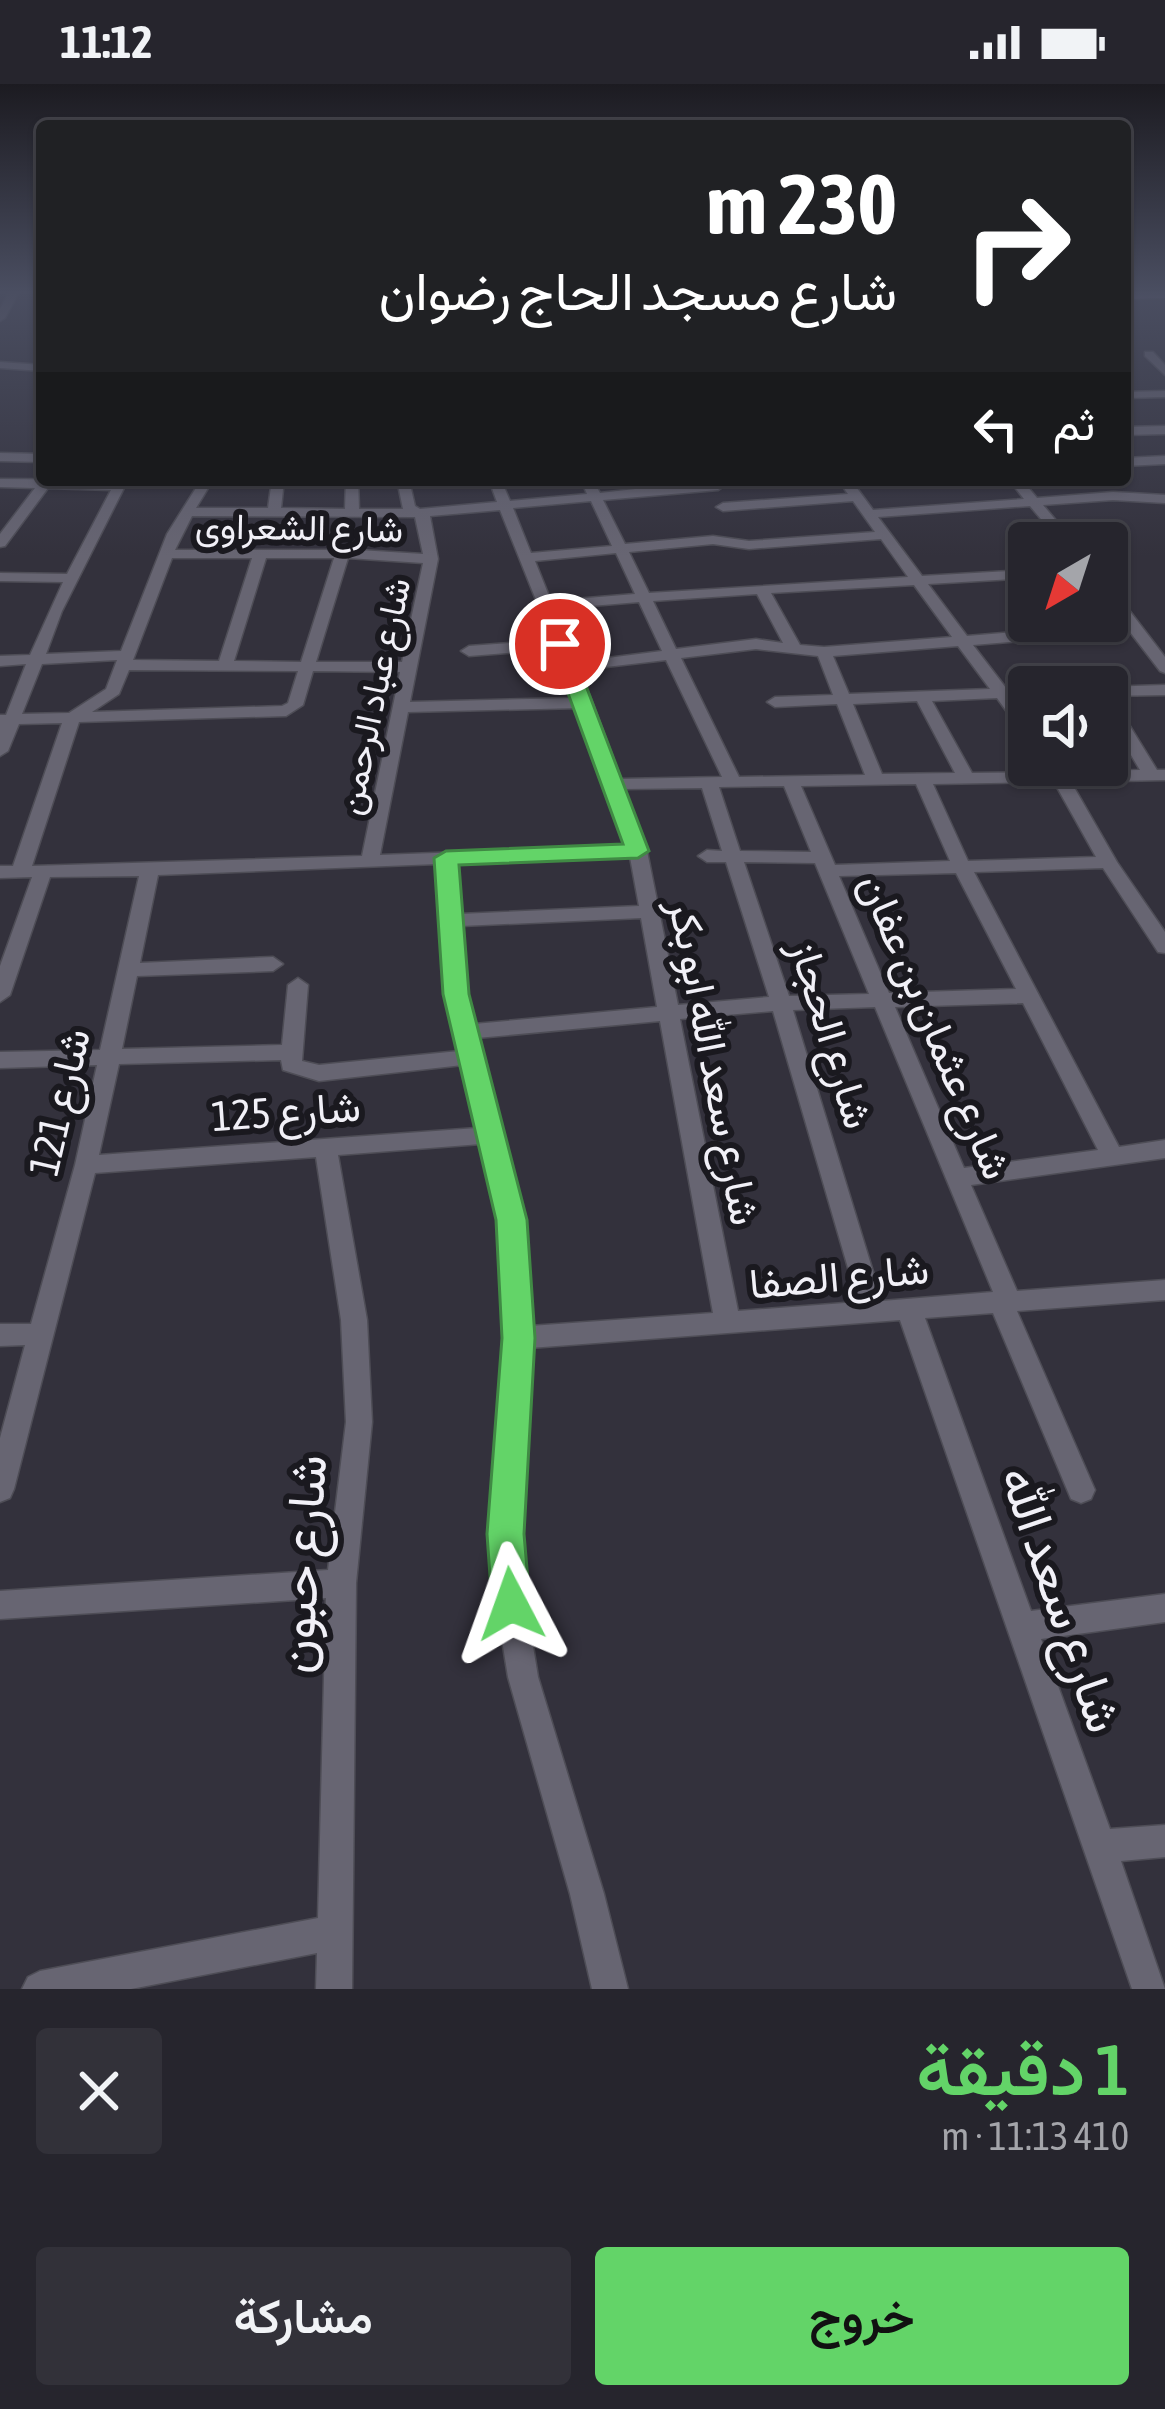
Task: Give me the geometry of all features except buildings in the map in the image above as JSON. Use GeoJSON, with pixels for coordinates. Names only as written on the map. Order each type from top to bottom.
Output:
{"type":"FeatureCollection","features":[{"type":"Feature","properties":{"kind":"street"},"geometry":{"type":"LineString","coordinates":[[1131,395],[1165,394]]}},
{"type":"Feature","properties":{"kind":"street"},"geometry":{"type":"LineString","coordinates":[[1131,431],[1165,430]]}},
{"type":"Feature","properties":{"kind":"street"},"geometry":{"type":"LineString","coordinates":[[0,457],[36,458]]}},
{"type":"Feature","properties":{"kind":"street"},"geometry":{"type":"LineString","coordinates":[[1131,462],[1165,460]]}},
{"type":"Feature","properties":{"kind":"street"},"geometry":{"type":"LineString","coordinates":[[0,482],[36,482]]}},
{"type":"Feature","properties":{"kind":"street"},"geometry":{"type":"LineString","coordinates":[[0,543],[43,486]]}},
{"type":"Feature","properties":{"kind":"street"},"geometry":{"type":"LineString","coordinates":[[0,751],[6,720],[118,486]]}},
{"type":"Feature","properties":{"kind":"street"},"geometry":{"type":"LineString","coordinates":[[0,994],[21,871],[72,718],[110,695],[184,512],[203,486]]}},
{"type":"Feature","properties":{"kind":"street"},"geometry":{"type":"LineString","coordinates":[[274,513],[277,486]]}},
{"type":"Feature","properties":{"kind":"street"},"geometry":{"type":"LineString","coordinates":[[352,486],[352,513]]}},
{"type":"Feature","properties":{"kind":"street","name":"شارع عباد الرحمن"},"geometry":{"type":"LineString","coordinates":[[370,861],[431,560],[424,517],[409,508],[404,486]]}},
{"type":"Feature","properties":{"kind":"street","name":"شارع سعد الله ابو بكر"},"geometry":{"type":"LineString","coordinates":[[497,486],[585,703],[638,851],[728,1324]]}},
{"type":"Feature","properties":{"kind":"street"},"geometry":{"type":"LineString","coordinates":[[589,486],[734,782]]}},
{"type":"Feature","properties":{"kind":"street"},"geometry":{"type":"LineString","coordinates":[[184,512],[419,513],[693,486]]}},
{"type":"Feature","properties":{"kind":"street"},"geometry":{"type":"LineString","coordinates":[[718,486],[732,542]]}},
{"type":"Feature","properties":{"kind":"street"},"geometry":{"type":"LineString","coordinates":[[849,486],[1008,700]]}},
{"type":"Feature","properties":{"kind":"street"},"geometry":{"type":"LineString","coordinates":[[1020,486],[1050,522]]}},
{"type":"Feature","properties":{"kind":"street"},"geometry":{"type":"LineString","coordinates":[[870,514],[1113,496],[1165,500]]}},
{"type":"Feature","properties":{"kind":"street"},"geometry":{"type":"LineString","coordinates":[[723,506],[857,497]]}},
{"type":"Feature","properties":{"kind":"street"},"geometry":{"type":"LineString","coordinates":[[525,558],[621,548],[886,536]]}},
{"type":"Feature","properties":{"kind":"street","name":"شارع الشعراوى"},"geometry":{"type":"LineString","coordinates":[[166,554],[343,554],[431,560]]}},
{"type":"Feature","properties":{"kind":"street"},"geometry":{"type":"LineString","coordinates":[[225,666],[260,554]]}},
{"type":"Feature","properties":{"kind":"street"},"geometry":{"type":"LineString","coordinates":[[6,720],[273,714],[296,705],[343,554]]}},
{"type":"Feature","properties":{"kind":"street"},"geometry":{"type":"LineString","coordinates":[[544,606],[1008,575]]}},
{"type":"Feature","properties":{"kind":"street"},"geometry":{"type":"LineString","coordinates":[[0,577],[72,578]]}},
{"type":"Feature","properties":{"kind":"street"},"geometry":{"type":"LineString","coordinates":[[763,592],[794,648]]}},
{"type":"Feature","properties":{"kind":"street"},"geometry":{"type":"LineString","coordinates":[[1128,619],[1165,668]]}},
{"type":"Feature","properties":{"kind":"street"},"geometry":{"type":"LineString","coordinates":[[569,667],[756,644],[824,652],[1134,627]]}},
{"type":"Feature","properties":{"kind":"street"},"geometry":{"type":"LineString","coordinates":[[469,651],[560,644]]}},
{"type":"Feature","properties":{"kind":"street"},"geometry":{"type":"LineString","coordinates":[[824,652],[876,780]]}},
{"type":"Feature","properties":{"kind":"street"},"geometry":{"type":"LineString","coordinates":[[0,661],[409,667]]}},
{"type":"Feature","properties":{"kind":"street"},"geometry":{"type":"LineString","coordinates":[[1128,697],[1165,690]]}},
{"type":"Feature","properties":{"kind":"street"},"geometry":{"type":"LineString","coordinates":[[775,702],[1008,692]]}},
{"type":"Feature","properties":{"kind":"street"},"geometry":{"type":"LineString","coordinates":[[922,696],[965,778]]}},
{"type":"Feature","properties":{"kind":"street"},"geometry":{"type":"LineString","coordinates":[[401,707],[585,703]]}},
{"type":"Feature","properties":{"kind":"street"},"geometry":{"type":"LineString","coordinates":[[1128,729],[1158,775]]}},
{"type":"Feature","properties":{"kind":"street"},"geometry":{"type":"LineString","coordinates":[[1128,774],[1158,775]]}},
{"type":"Feature","properties":{"kind":"street"},"geometry":{"type":"LineString","coordinates":[[614,784],[1008,775]]}},
{"type":"Feature","properties":{"kind":"street"},"geometry":{"type":"LineString","coordinates":[[922,779],[962,867],[1113,1156]]}},
{"type":"Feature","properties":{"kind":"street","name":"شارع عثمان بن عفان"},"geometry":{"type":"LineString","coordinates":[[790,781],[957,1178],[1081,1490]]}},
{"type":"Feature","properties":{"kind":"street","name":"شارع الحجاز"},"geometry":{"type":"LineString","coordinates":[[709,783],[718,856],[782,1003],[873,1312]]}},
{"type":"Feature","properties":{"kind":"street"},"geometry":{"type":"LineString","coordinates":[[1065,786],[1165,947]]}},
{"type":"Feature","properties":{"kind":"street"},"geometry":{"type":"LineString","coordinates":[[21,871],[150,871],[638,851]]}},
{"type":"Feature","properties":{"kind":"street"},"geometry":{"type":"LineString","coordinates":[[718,856],[825,865],[1108,862]]}},
{"type":"Feature","properties":{"kind":"street"},"geometry":{"type":"LineString","coordinates":[[446,858],[452,969],[511,1220],[518,1338],[506,1512],[511,1604],[523,1677],[610,1989]]}},
{"type":"Feature","properties":{"kind":"street","name":"شارع 121"},"geometry":{"type":"LineString","coordinates":[[0,1489],[86,1165],[150,871]]}},
{"type":"Feature","properties":{"kind":"street"},"geometry":{"type":"LineString","coordinates":[[1139,909],[1165,908]]}},
{"type":"Feature","properties":{"kind":"street"},"geometry":{"type":"LineString","coordinates":[[451,920],[650,912]]}},
{"type":"Feature","properties":{"kind":"street"},"geometry":{"type":"LineString","coordinates":[[129,970],[273,964]]}},
{"type":"Feature","properties":{"kind":"street"},"geometry":{"type":"LineString","coordinates":[[298,985],[291,1065],[319,1073],[670,1011],[1029,996]]}},
{"type":"Feature","properties":{"kind":"street"},"geometry":{"type":"LineString","coordinates":[[0,1060],[290,1052]]}},
{"type":"Feature","properties":{"kind":"street","name":"شارع 125"},"geometry":{"type":"LineString","coordinates":[[86,1165],[493,1135]]}},
{"type":"Feature","properties":{"kind":"street","name":"شارع حبون"},"geometry":{"type":"LineString","coordinates":[[326,1148],[358,1364],[359,1422],[341,1583],[334,1989]]}},
{"type":"Feature","properties":{"kind":"street"},"geometry":{"type":"LineString","coordinates":[[957,1178],[1165,1149]]}},
{"type":"Feature","properties":{"kind":"street","name":"شارع الصفا"},"geometry":{"type":"LineString","coordinates":[[518,1338],[1165,1290]]}},
{"type":"Feature","properties":{"kind":"street","name":"شارع سعد الله"},"geometry":{"type":"LineString","coordinates":[[909,1309],[1150,1989]]}},
{"type":"Feature","properties":{"kind":"street"},"geometry":{"type":"LineString","coordinates":[[0,1335],[40,1334]]}},
{"type":"Feature","properties":{"kind":"street"},"geometry":{"type":"LineString","coordinates":[[0,1605],[341,1583]]}},
{"type":"Feature","properties":{"kind":"street"},"geometry":{"type":"LineString","coordinates":[[1022,1627],[1165,1608]]}},
{"type":"Feature","properties":{"kind":"street"},"geometry":{"type":"LineString","coordinates":[[1098,1846],[1165,1840]]}},
{"type":"Feature","properties":{"kind":"street"},"geometry":{"type":"LineString","coordinates":[[40,1989],[336,1932]]}},
{"type":"Feature","properties":{"kind":"route"},"geometry":{"type":"LineString","coordinates":[[511,1604],[506,1534],[518,1338],[511,1220],[456,994],[446,858],[638,851],[560,644]]}}]}
